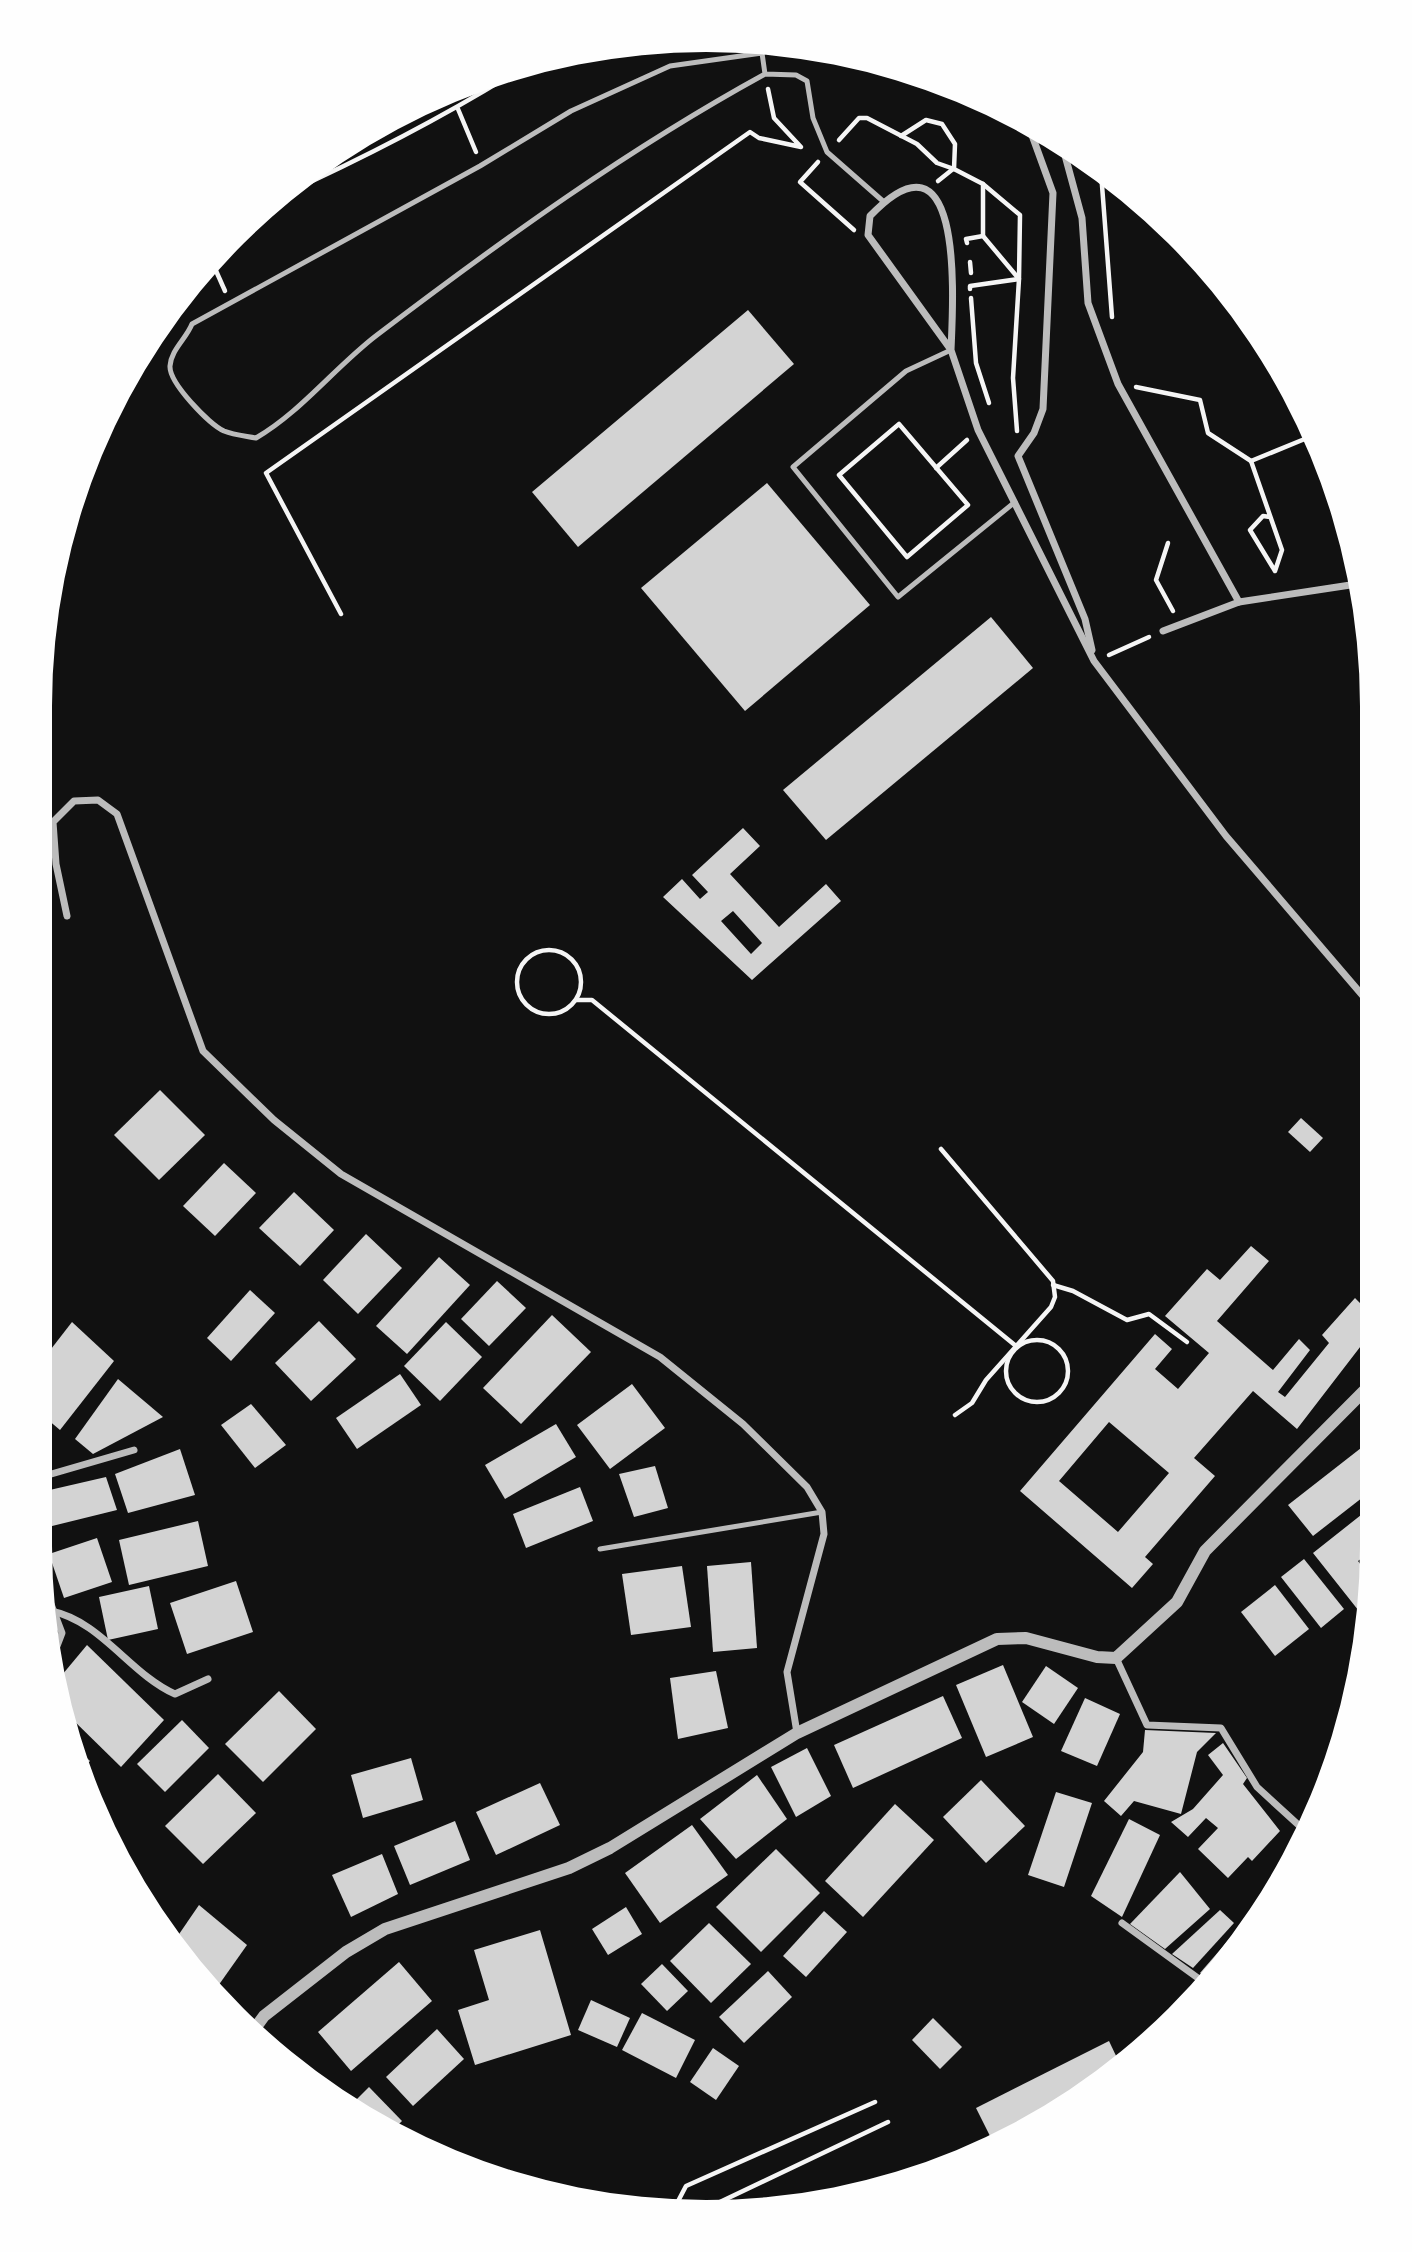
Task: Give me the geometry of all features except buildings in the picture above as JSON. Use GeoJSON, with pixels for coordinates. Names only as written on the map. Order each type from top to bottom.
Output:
{"type":"FeatureCollection","features":[{"type":"Feature","properties":{"kind":"street"},"geometry":{"type":"LineString","coordinates":[[1034,141],[1053,193],[1043,409],[1034,433],[1018,456],[1085,620],[1094,661]]}},
{"type":"Feature","properties":{"kind":"street"},"geometry":{"type":"LineString","coordinates":[[1067,162],[1082,218],[1088,303],[1118,384],[1239,602]]}},
{"type":"Feature","properties":{"kind":"street"},"geometry":{"type":"LineString","coordinates":[[951,350],[954,268],[947,222],[932,194],[916,187],[900,191],[870,216],[868,235],[951,350],[978,430],[1094,661],[1226,836],[1360,992]]}},
{"type":"Feature","properties":{"kind":"street"},"geometry":{"type":"LineString","coordinates":[[1163,631],[1239,602],[1348,584]]}},
{"type":"Feature","properties":{"kind":"street"},"geometry":{"type":"LineString","coordinates":[[67,916],[56,864],[53,822],[74,802],[98,800],[117,814],[203,1051],[241,1090],[341,1174],[660,1357],[743,1424],[807,1487],[822,1513],[824,1534],[787,1672],[797,1733]]}},
{"type":"Feature","properties":{"kind":"street"},"geometry":{"type":"LineString","coordinates":[[259,2022],[346,1952],[385,1928],[569,1868],[610,1848],[797,1733],[997,1639],[1026,1638],[1097,1657],[1116,1658],[1177,1602],[1205,1551],[1317,1442],[1360,1396]]}},
{"type":"Feature","properties":{"kind":"street"},"geometry":{"type":"LineString","coordinates":[[52,1474],[134,1450]]}},
{"type":"Feature","properties":{"kind":"street"},"geometry":{"type":"LineString","coordinates":[[56,1613],[92,1631],[158,1687],[174,1695],[208,1679]]}},
{"type":"Feature","properties":{"kind":"street"},"geometry":{"type":"LineString","coordinates":[[57,1622],[62,1633],[59,1640]]}},
{"type":"Feature","properties":{"kind":"street"},"geometry":{"type":"LineString","coordinates":[[1116,1658],[1147,1725],[1221,1728],[1256,1787],[1297,1824]]}},
{"type":"Feature","properties":{"kind":"street"},"geometry":{"type":"LineString","coordinates":[[1122,1923],[1197,1977]]}},
{"type":"Feature","properties":{"kind":"lane"},"geometry":{"type":"LineString","coordinates":[[753,54],[670,66],[571,111],[480,166],[192,324],[186,339],[173,352],[170,369],[178,389],[223,430],[256,438],[274,428],[355,352],[504,239],[688,116],[765,74],[778,77],[796,75],[807,81],[813,118],[827,152],[884,202]]}},
{"type":"Feature","properties":{"kind":"lane"},"geometry":{"type":"LineString","coordinates":[[762,55],[765,74]]}},
{"type":"Feature","properties":{"kind":"lane"},"geometry":{"type":"LineString","coordinates":[[951,350],[906,371],[793,467],[898,597],[1014,502]]}},
{"type":"Feature","properties":{"kind":"lane"},"geometry":{"type":"LineString","coordinates":[[600,1549],[822,1513]]}},
{"type":"Feature","properties":{"kind":"path"},"geometry":{"type":"LineString","coordinates":[[341,614],[266,473],[750,132],[759,138],[801,147],[774,118],[765,74]]}},
{"type":"Feature","properties":{"kind":"path"},"geometry":{"type":"LineString","coordinates":[[326,175],[373,154],[488,90]]}},
{"type":"Feature","properties":{"kind":"path"},"geometry":{"type":"LineString","coordinates":[[458,109],[480,166]]}},
{"type":"Feature","properties":{"kind":"path"},"geometry":{"type":"LineString","coordinates":[[901,136],[926,120],[942,124],[955,144],[954,169]]}},
{"type":"Feature","properties":{"kind":"path"},"geometry":{"type":"LineString","coordinates":[[954,169],[983,184],[1020,215],[1013,378],[1018,456]]}},
{"type":"Feature","properties":{"kind":"path"},"geometry":{"type":"LineString","coordinates":[[937,182],[954,169]]}},
{"type":"Feature","properties":{"kind":"path"},"geometry":{"type":"LineString","coordinates":[[983,184],[983,236],[1019,279]]}},
{"type":"Feature","properties":{"kind":"path"},"geometry":{"type":"LineString","coordinates":[[1102,187],[1114,331]]}},
{"type":"Feature","properties":{"kind":"path"},"geometry":{"type":"LineString","coordinates":[[971,273],[966,239],[983,236]]}},
{"type":"Feature","properties":{"kind":"path"},"geometry":{"type":"LineString","coordinates":[[217,273],[230,302]]}},
{"type":"Feature","properties":{"kind":"path"},"geometry":{"type":"LineString","coordinates":[[992,414],[976,363],[970,286],[1019,279]]}},
{"type":"Feature","properties":{"kind":"path"},"geometry":{"type":"LineString","coordinates":[[1118,384],[1200,400],[1208,433],[1251,460],[1282,550],[1275,571],[1250,530],[1263,516],[1270,517]]}},
{"type":"Feature","properties":{"kind":"path"},"geometry":{"type":"LineString","coordinates":[[899,424],[936,468],[968,505],[907,557],[839,475],[899,424]]}},
{"type":"Feature","properties":{"kind":"path"},"geometry":{"type":"LineString","coordinates":[[936,468],[978,430]]}},
{"type":"Feature","properties":{"kind":"path"},"geometry":{"type":"LineString","coordinates":[[1251,460],[1302,440]]}},
{"type":"Feature","properties":{"kind":"path"},"geometry":{"type":"LineString","coordinates":[[1168,543],[1156,580],[1181,624]]}},
{"type":"Feature","properties":{"kind":"path"},"geometry":{"type":"LineString","coordinates":[[1094,661],[1163,631]]}},
{"type":"Feature","properties":{"kind":"path"},"geometry":{"type":"LineString","coordinates":[[576,999],[580,976],[576,965],[561,952],[538,951],[524,961],[518,970],[517,992],[525,1006],[547,1016],[558,1014],[576,999],[592,1000],[1016,1346]]}},
{"type":"Feature","properties":{"kind":"path"},"geometry":{"type":"LineString","coordinates":[[941,1149],[1036,1260],[1053,1284],[1055,1297],[1051,1307],[986,1380],[972,1403],[955,1415]]}},
{"type":"Feature","properties":{"kind":"path"},"geometry":{"type":"LineString","coordinates":[[1053,1284],[1073,1291],[1127,1320],[1149,1314],[1187,1342]]}},
{"type":"Feature","properties":{"kind":"path"},"geometry":{"type":"LineString","coordinates":[[1037,1340],[1054,1345],[1062,1353],[1068,1373],[1058,1394],[1039,1403],[1028,1402],[1016,1395],[1009,1386],[1006,1366],[1016,1346],[1037,1340]]}},
{"type":"Feature","properties":{"kind":"path"},"geometry":{"type":"LineString","coordinates":[[679,2199],[686,2186],[875,2102]]}},
{"type":"Feature","properties":{"kind":"path"},"geometry":{"type":"LineString","coordinates":[[726,2199],[888,2122]]}}]}
